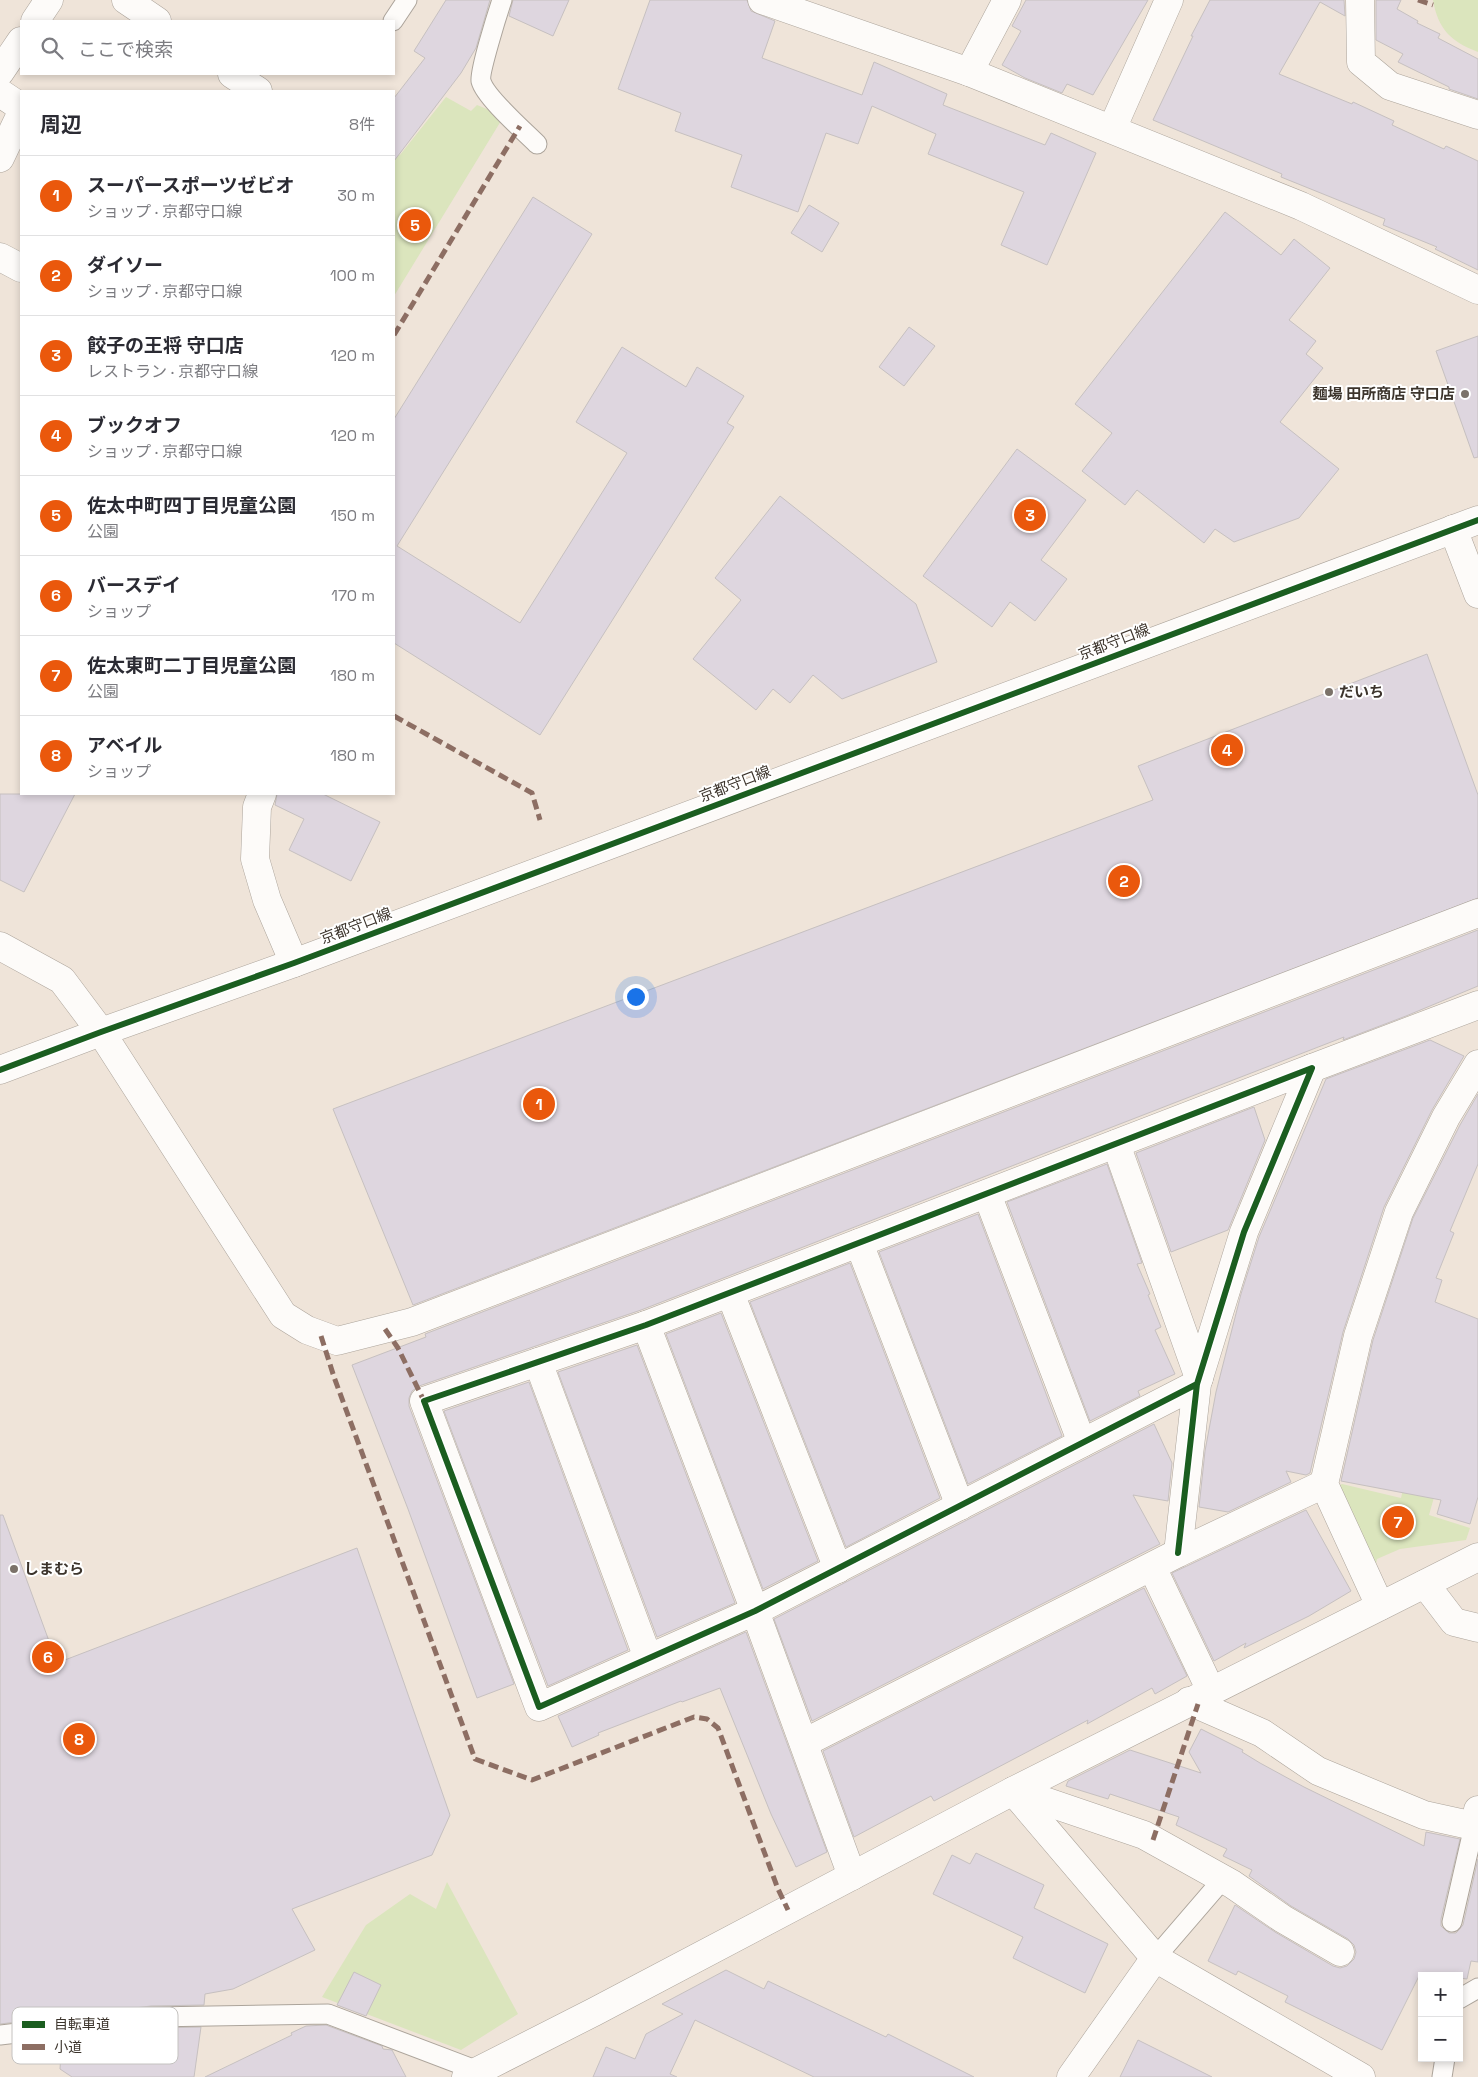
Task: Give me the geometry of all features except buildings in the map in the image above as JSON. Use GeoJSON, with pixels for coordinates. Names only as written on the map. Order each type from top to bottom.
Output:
{"type":"FeatureCollection","features":[{"type":"Feature","properties":{"kind":"street"},"geometry":{"type":"LineString","coordinates":[[36,20],[49,0]]}},
{"type":"Feature","properties":{"kind":"street"},"geometry":{"type":"LineString","coordinates":[[126,0],[156,20]]}},
{"type":"Feature","properties":{"kind":"street"},"geometry":{"type":"LineString","coordinates":[[762,0],[969,72],[1301,206],[1478,290]]}},
{"type":"Feature","properties":{"kind":"street"},"geometry":{"type":"LineString","coordinates":[[969,72],[1007,0]]}},
{"type":"Feature","properties":{"kind":"street"},"geometry":{"type":"LineString","coordinates":[[1112,130],[1169,0]]}},
{"type":"Feature","properties":{"kind":"street"},"geometry":{"type":"LineString","coordinates":[[1360,0],[1361,62],[1390,86],[1478,116]]}},
{"type":"Feature","properties":{"kind":"street"},"geometry":{"type":"LineString","coordinates":[[0,72],[20,42]]}},
{"type":"Feature","properties":{"kind":"street"},"geometry":{"type":"LineString","coordinates":[[234,75],[256,90]]}},
{"type":"Feature","properties":{"kind":"street"},"geometry":{"type":"LineString","coordinates":[[0,93],[20,106]]}},
{"type":"Feature","properties":{"kind":"street"},"geometry":{"type":"LineString","coordinates":[[0,158],[20,116]]}},
{"type":"Feature","properties":{"kind":"street"},"geometry":{"type":"LineString","coordinates":[[0,257],[20,267]]}},
{"type":"Feature","properties":{"kind":"street"},"geometry":{"type":"LineString","coordinates":[[1466,524],[1478,594]]}},
{"type":"Feature","properties":{"kind":"street","name":"京都守口線"},"geometry":{"type":"LineString","coordinates":[[0,1070],[294,963],[1466,524]]}},
{"type":"Feature","properties":{"kind":"street"},"geometry":{"type":"LineString","coordinates":[[262,795],[257,807],[255,859],[268,900],[294,963]]}},
{"type":"Feature","properties":{"kind":"street"},"geometry":{"type":"LineString","coordinates":[[0,946],[62,980],[101,1032],[283,1315],[307,1330],[337,1341],[412,1322],[1478,913]]}},
{"type":"Feature","properties":{"kind":"street"},"geometry":{"type":"LineString","coordinates":[[1198,1381],[755,1612],[539,1707],[424,1400],[646,1325],[1478,1005]]}},
{"type":"Feature","properties":{"kind":"street"},"geometry":{"type":"LineString","coordinates":[[1380,1606],[1324,1484],[1358,1336],[1399,1212],[1446,1117],[1478,1064]]}},
{"type":"Feature","properties":{"kind":"street"},"geometry":{"type":"LineString","coordinates":[[1178,1553],[1198,1381],[1244,1232],[1312,1068]]}},
{"type":"Feature","properties":{"kind":"street"},"geometry":{"type":"LineString","coordinates":[[1116,1144],[1198,1381]]}},
{"type":"Feature","properties":{"kind":"street"},"geometry":{"type":"LineString","coordinates":[[987,1194],[1082,1443]]}},
{"type":"Feature","properties":{"kind":"street"},"geometry":{"type":"LineString","coordinates":[[859,1243],[960,1506]]}},
{"type":"Feature","properties":{"kind":"street"},"geometry":{"type":"LineString","coordinates":[[730,1293],[838,1569]]}},
{"type":"Feature","properties":{"kind":"street"},"geometry":{"type":"LineString","coordinates":[[646,1325],[755,1612],[852,1876]]}},
{"type":"Feature","properties":{"kind":"street"},"geometry":{"type":"LineString","coordinates":[[538,1362],[648,1658]]}},
{"type":"Feature","properties":{"kind":"street"},"geometry":{"type":"LineString","coordinates":[[804,1744],[1178,1553],[1324,1484]]}},
{"type":"Feature","properties":{"kind":"street"},"geometry":{"type":"LineString","coordinates":[[472,2074],[1013,1790],[1425,1584],[1477,1554]]}},
{"type":"Feature","properties":{"kind":"street"},"geometry":{"type":"LineString","coordinates":[[1152,1567],[1200,1696],[1262,1732],[1318,1771],[1424,1816],[1476,1818]]}},
{"type":"Feature","properties":{"kind":"street"},"geometry":{"type":"LineString","coordinates":[[1425,1584],[1454,1622],[1478,1628]]}},
{"type":"Feature","properties":{"kind":"street"},"geometry":{"type":"LineString","coordinates":[[1013,1790],[1144,1835],[1222,1879],[1283,1919],[1340,1952]]}},
{"type":"Feature","properties":{"kind":"street"},"geometry":{"type":"LineString","coordinates":[[1013,1790],[1155,1958],[1362,2077]]}},
{"type":"Feature","properties":{"kind":"street"},"geometry":{"type":"LineString","coordinates":[[1071,2077],[1155,1958]]}},
{"type":"Feature","properties":{"kind":"lane"},"geometry":{"type":"LineString","coordinates":[[394,20],[407,0]]}},
{"type":"Feature","properties":{"kind":"lane"},"geometry":{"type":"LineString","coordinates":[[502,0],[495,20],[481,80],[487,94],[537,144]]}},
{"type":"Feature","properties":{"kind":"lane"},"geometry":{"type":"LineString","coordinates":[[1452,1922],[1476,1818]]}},
{"type":"Feature","properties":{"kind":"lane"},"geometry":{"type":"LineString","coordinates":[[1155,1958],[1222,1879]]}},
{"type":"Feature","properties":{"kind":"lane"},"geometry":{"type":"LineString","coordinates":[[1463,1997],[1478,1988]]}},
{"type":"Feature","properties":{"kind":"lane"},"geometry":{"type":"LineString","coordinates":[[178,2017],[328,2014],[472,2074]]}},
{"type":"Feature","properties":{"kind":"lane"},"geometry":{"type":"LineString","coordinates":[[1442,2077],[1444,2062]]}},
{"type":"Feature","properties":{"kind":"green space"},"geometry":{"type":"Polygon","coordinates":[[[1433,0],[1478,0],[1478,52],[1460,44],[1447,33],[1438,19],[1433,0]]]}},
{"type":"Feature","properties":{"kind":"green space"},"geometry":{"type":"Polygon","coordinates":[[[446,97],[471,111],[477,105],[504,116],[395,294],[395,152],[400,155],[446,97]]]}},
{"type":"Feature","properties":{"kind":"green space"},"geometry":{"type":"Polygon","coordinates":[[[1410,1460],[1442,1469],[1429,1515],[1470,1528],[1466,1540],[1400,1549],[1377,1559],[1375,1569],[1332,1490],[1342,1484],[1401,1498],[1410,1460]]]}},
{"type":"Feature","properties":{"kind":"green space"},"geometry":{"type":"Polygon","coordinates":[[[447,1882],[518,2014],[461,2050],[322,1997],[366,1925],[410,1894],[436,1909],[447,1882]]]}},
{"type":"Feature","properties":{"kind":"marked path"},"geometry":{"type":"LineString","coordinates":[[1418,0],[1433,5]]}},
{"type":"Feature","properties":{"kind":"marked path"},"geometry":{"type":"LineString","coordinates":[[395,333],[520,126]]}},
{"type":"Feature","properties":{"kind":"marked path"},"geometry":{"type":"LineString","coordinates":[[395,717],[532,793],[540,820]]}},
{"type":"Feature","properties":{"kind":"marked path"},"geometry":{"type":"LineString","coordinates":[[385,1329],[398,1348],[424,1401]]}},
{"type":"Feature","properties":{"kind":"marked path"},"geometry":{"type":"LineString","coordinates":[[321,1336],[334,1377],[475,1759],[532,1780],[694,1717],[707,1719],[718,1728],[778,1889],[788,1910]]}},
{"type":"Feature","properties":{"kind":"marked path"},"geometry":{"type":"LineString","coordinates":[[1153,1840],[1198,1704]]}},
{"type":"Feature","properties":{"kind":"cycle path"},"geometry":{"type":"LineString","coordinates":[[0,1070],[294,963],[1478,520]]}},
{"type":"Feature","properties":{"kind":"cycle path"},"geometry":{"type":"LineString","coordinates":[[1178,1553],[1197,1384],[1244,1232],[1312,1068],[646,1325],[424,1401],[539,1707],[755,1611],[1197,1384]]}},
{"type":"Feature","properties":{"kind":"place","name":"佐太中町四丁目児童公園"},"geometry":{"type":"Point","coordinates":[415,225]}},
{"type":"Feature","properties":{"kind":"place","name":"麺場 田所商店 守口店"},"geometry":{"type":"Point","coordinates":[1465,394]}},
{"type":"Feature","properties":{"kind":"place","name":"餃子の王将 守口店"},"geometry":{"type":"Point","coordinates":[1030,515]}},
{"type":"Feature","properties":{"kind":"place","name":"だいち"},"geometry":{"type":"Point","coordinates":[1329,692]}},
{"type":"Feature","properties":{"kind":"place","name":"ブックオフ"},"geometry":{"type":"Point","coordinates":[1227,750]}},
{"type":"Feature","properties":{"kind":"place","name":"ダイソー"},"geometry":{"type":"Point","coordinates":[1124,881]}},
{"type":"Feature","properties":{"kind":"place","name":"スーパースポーツゼビオ"},"geometry":{"type":"Point","coordinates":[539,1104]}},
{"type":"Feature","properties":{"kind":"place","name":"佐太東町二丁目児童公園"},"geometry":{"type":"Point","coordinates":[1398,1522]}},
{"type":"Feature","properties":{"kind":"place","name":"しまむら"},"geometry":{"type":"Point","coordinates":[14,1569]}},
{"type":"Feature","properties":{"kind":"place","name":"バースデイ"},"geometry":{"type":"Point","coordinates":[48,1657]}},
{"type":"Feature","properties":{"kind":"place","name":"アベイル"},"geometry":{"type":"Point","coordinates":[79,1739]}}]}
